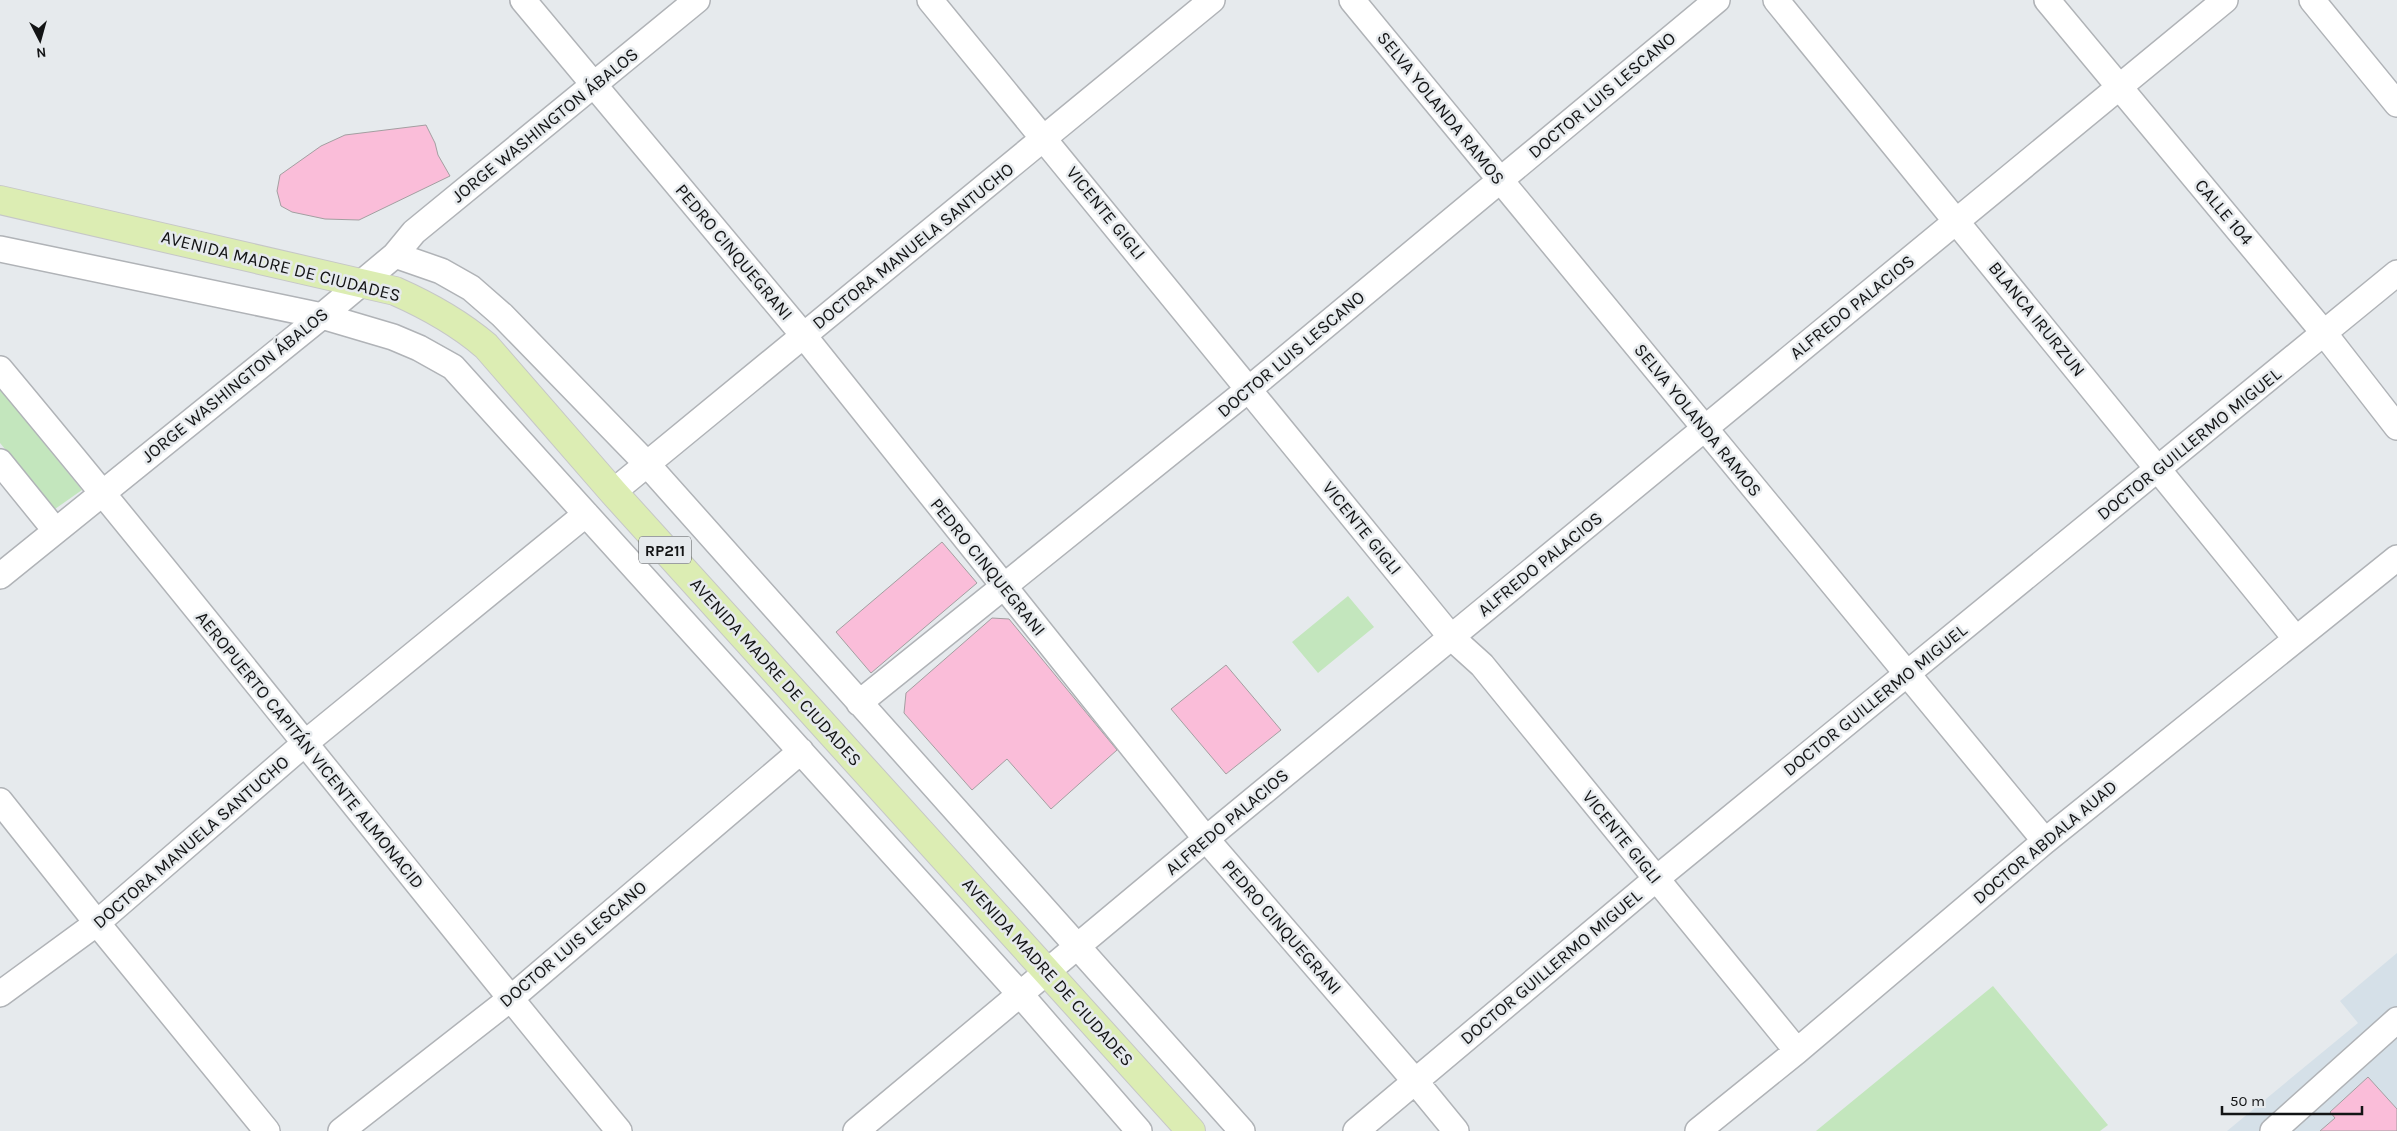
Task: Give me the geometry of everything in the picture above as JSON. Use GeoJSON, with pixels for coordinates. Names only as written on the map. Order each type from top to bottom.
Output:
{"type":"FeatureCollection","features":[{"type":"Feature","properties":{"kind":"main road","name":"AVENIDA MADRE DE CIUDADES"},"geometry":{"type":"LineString","coordinates":[[0,200],[360,283],[404,295],[428,306],[466,329],[486,346],[613,492],[1191,1131]]}},
{"type":"Feature","properties":{"kind":"street","name":"PEDRO CINQUEGRANI"},"geometry":{"type":"LineString","coordinates":[[523,0],[804,336],[1206,839],[1416,1081],[1456,1131]]}},
{"type":"Feature","properties":{"kind":"street","name":"JORGE WASHINGTON ÁBALOS"},"geometry":{"type":"LineString","coordinates":[[0,576],[322,316],[395,255],[414,232],[697,0]]}},
{"type":"Feature","properties":{"kind":"street","name":"VICENTE GIGLI"},"geometry":{"type":"LineString","coordinates":[[930,0],[1045,138],[1451,638],[1482,665],[1797,1051]]}},
{"type":"Feature","properties":{"kind":"street","name":"DOCTORA MANUELA SANTUCHO"},"geometry":{"type":"LineString","coordinates":[[613,492],[1212,0]]}},
{"type":"Feature","properties":{"kind":"street","name":"SELVA YOLANDA RAMOS"},"geometry":{"type":"LineString","coordinates":[[1352,0],[2044,841]]}},
{"type":"Feature","properties":{"kind":"street","name":"DOCTOR LUIS LESCANO"},"geometry":{"type":"LineString","coordinates":[[859,703],[1249,389],[1718,0]]}},
{"type":"Feature","properties":{"kind":"street","name":"BLANCA IRURZUN"},"geometry":{"type":"LineString","coordinates":[[1776,0],[2296,639]]}},
{"type":"Feature","properties":{"kind":"street","name":"CALLE 104"},"geometry":{"type":"LineString","coordinates":[[2047,0],[2324,333],[2397,427]]}},
{"type":"Feature","properties":{"kind":"street","name":"ALFREDO PALACIOS"},"geometry":{"type":"LineString","coordinates":[[856,1131],[1206,839],[2225,0]]}},
{"type":"Feature","properties":{"kind":"street"},"geometry":{"type":"LineString","coordinates":[[2312,0],[2397,104]]}},
{"type":"Feature","properties":{"kind":"street"},"geometry":{"type":"LineString","coordinates":[[0,250],[322,316],[393,337],[420,348],[453,367],[1020,994],[1138,1131]]}},
{"type":"Feature","properties":{"kind":"street"},"geometry":{"type":"LineString","coordinates":[[395,255],[441,271],[471,288],[502,315],[647,464],[1242,1131]]}},
{"type":"Feature","properties":{"kind":"street","name":"DOCTOR GUILLERMO MIGUEL"},"geometry":{"type":"LineString","coordinates":[[1356,1131],[1656,880],[2397,273]]}},
{"type":"Feature","properties":{"kind":"street","name":"AEROPUERTO CAPITÁN VICENTE ALMONACID"},"geometry":{"type":"LineString","coordinates":[[0,369],[103,491],[304,744],[619,1131]]}},
{"type":"Feature","properties":{"kind":"street"},"geometry":{"type":"LineString","coordinates":[[0,462],[55,530]]}},
{"type":"Feature","properties":{"kind":"street","name":"DOCTORA MANUELA SANTUCHO"},"geometry":{"type":"LineString","coordinates":[[0,994],[97,923],[304,744],[586,514]]}},
{"type":"Feature","properties":{"kind":"street","name":"DOCTOR ABDALA AUAD"},"geometry":{"type":"LineString","coordinates":[[1698,1131],[1797,1051],[2044,841],[2397,558]]}},
{"type":"Feature","properties":{"kind":"street","name":"DOCTOR LUIS LESCANO"},"geometry":{"type":"LineString","coordinates":[[341,1131],[510,999],[801,751]]}},
{"type":"Feature","properties":{"kind":"street"},"geometry":{"type":"LineString","coordinates":[[0,801],[267,1131]]}},
{"type":"Feature","properties":{"kind":"street"},"geometry":{"type":"LineString","coordinates":[[2273,1131],[2397,1020]]}},
{"type":"Feature","properties":{"kind":"shaded area"},"geometry":{"type":"Polygon","coordinates":[[[2397,953],[2397,1131],[2227,1131],[2358,1023],[2340,1001],[2397,953]]]}},
{"type":"Feature","properties":{"kind":"green space"},"geometry":{"type":"Polygon","coordinates":[[[0,389],[82,490],[55,509],[0,443],[0,389]]]}},
{"type":"Feature","properties":{"kind":"green space"},"geometry":{"type":"Polygon","coordinates":[[[1348,596],[1374,627],[1318,673],[1292,642],[1348,596]]]}},
{"type":"Feature","properties":{"kind":"green space"},"geometry":{"type":"Polygon","coordinates":[[[1993,986],[2108,1125],[2100,1131],[1816,1131],[1993,986]]]}},
{"type":"Feature","properties":{"kind":"building"},"geometry":{"type":"Polygon","coordinates":[[[426,125],[435,143],[438,155],[450,176],[359,220],[325,219],[292,212],[281,206],[277,191],[280,175],[321,146],[345,135],[426,125]]]}},
{"type":"Feature","properties":{"kind":"building"},"geometry":{"type":"Polygon","coordinates":[[[942,542],[977,583],[871,673],[836,632],[942,542]]]}},
{"type":"Feature","properties":{"kind":"building"},"geometry":{"type":"Polygon","coordinates":[[[992,618],[1009,619],[1117,750],[1051,809],[1007,759],[972,790],[904,713],[906,693],[992,618]]]}},
{"type":"Feature","properties":{"kind":"building"},"geometry":{"type":"Polygon","coordinates":[[[1226,665],[1281,730],[1226,774],[1171,709],[1226,665]]]}},
{"type":"Feature","properties":{"kind":"building"},"geometry":{"type":"Polygon","coordinates":[[[2368,1077],[2397,1109],[2397,1131],[2320,1131],[2335,1118],[2330,1112],[2368,1077]]]}}]}
